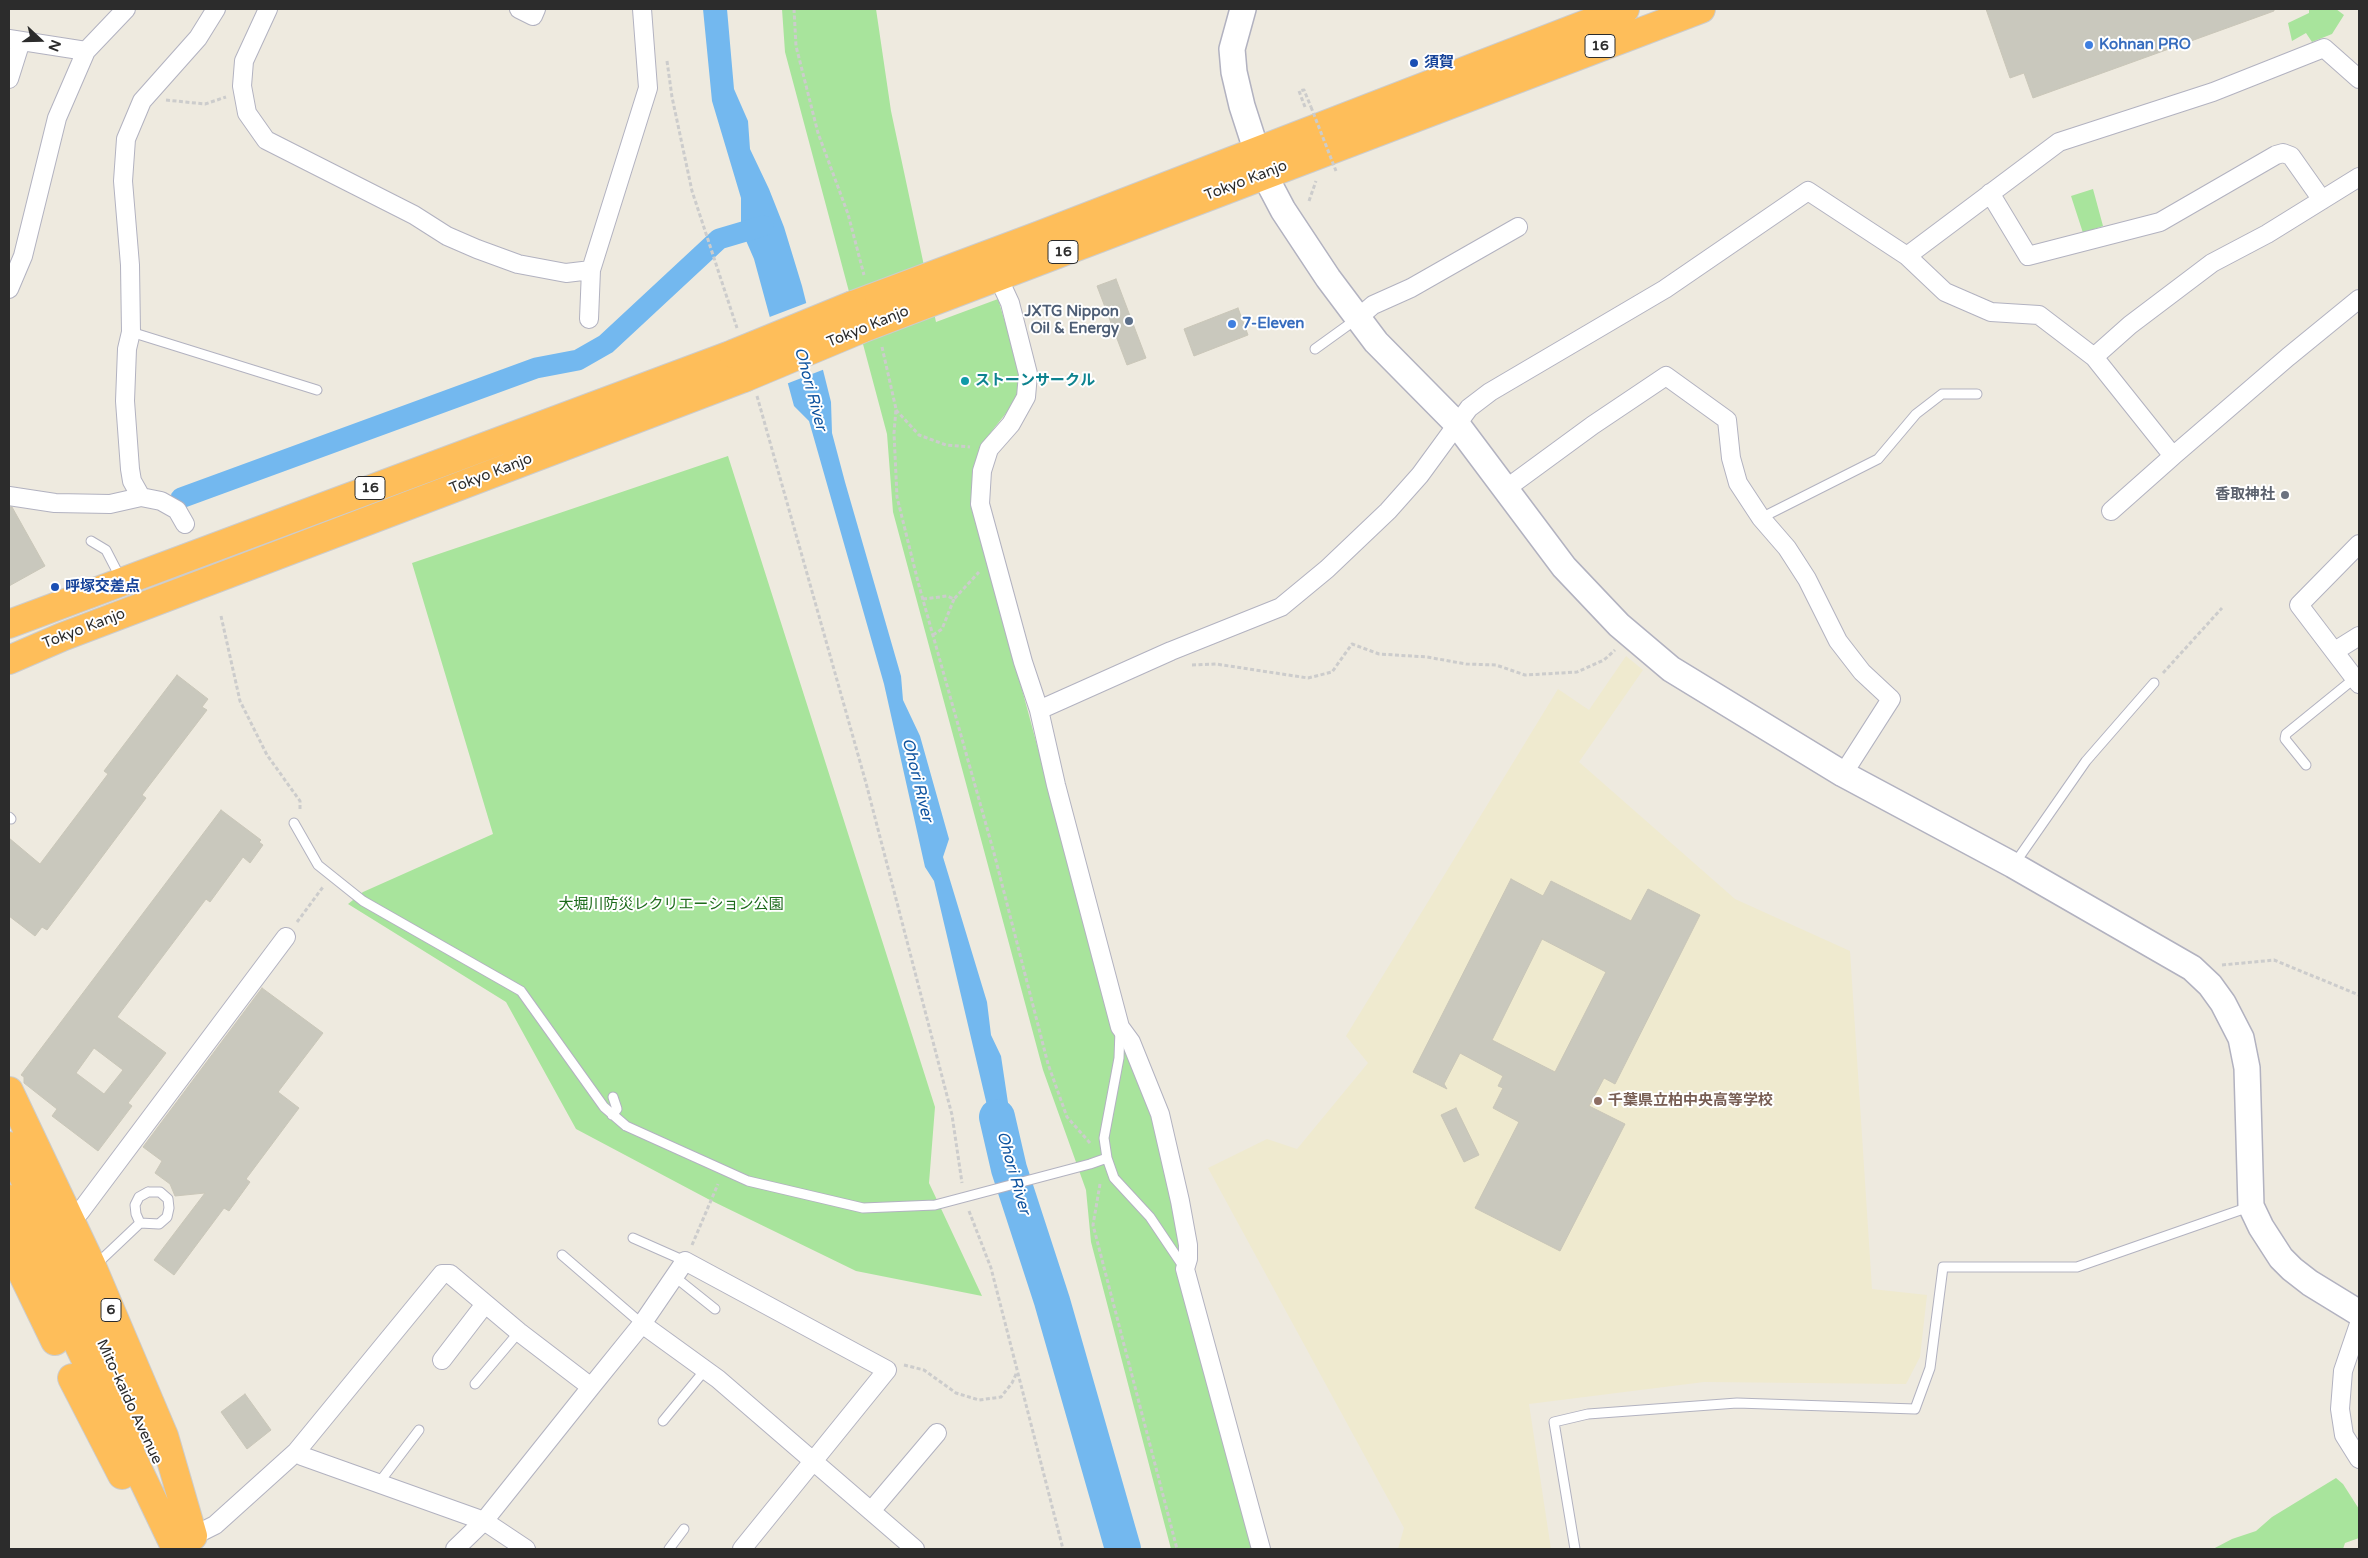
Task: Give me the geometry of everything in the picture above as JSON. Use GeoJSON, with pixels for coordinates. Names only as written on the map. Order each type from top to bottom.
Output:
{"type":"FeatureCollection","features":[{"type":"Feature","properties":{"kind":"highway","name":"Tokyo Kanjo"},"geometry":{"type":"LineString","coordinates":[[857,317],[998,277],[1624,9]]}},
{"type":"Feature","properties":{"kind":"highway","name":"Tokyo Kanjo"},"geometry":{"type":"LineString","coordinates":[[9,660],[71,633],[744,376],[857,317],[1261,163],[1701,9]]}},
{"type":"Feature","properties":{"kind":"highway","name":"Tokyo Kanjo"},"geometry":{"type":"LineString","coordinates":[[9,624],[122,581],[744,376]]}},
{"type":"Feature","properties":{"kind":"highway","name":"6"},"geometry":{"type":"LineString","coordinates":[[9,1091],[91,1264],[164,1436],[189,1545]]}},
{"type":"Feature","properties":{"kind":"highway","name":"Mito-kaido Avenue"},"geometry":{"type":"LineString","coordinates":[[9,1146],[189,1545]]}},
{"type":"Feature","properties":{"kind":"highway","name":"Mito-kaido Avenue"},"geometry":{"type":"LineString","coordinates":[[9,1199],[189,1545]]}},
{"type":"Feature","properties":{"kind":"highway"},"geometry":{"type":"LineString","coordinates":[[9,1246],[101,1436],[162,1549]]}},
{"type":"Feature","properties":{"kind":"street"},"geometry":{"type":"LineString","coordinates":[[9,288],[22,256],[57,118],[86,51],[126,9]]}},
{"type":"Feature","properties":{"kind":"street"},"geometry":{"type":"LineString","coordinates":[[140,497],[132,481],[130,469],[125,401],[127,349],[131,332],[130,264],[123,181],[126,139],[142,101],[198,38],[216,9]]}},
{"type":"Feature","properties":{"kind":"street"},"geometry":{"type":"LineString","coordinates":[[268,9],[244,61],[244,97],[247,113],[266,140],[414,215],[447,236],[518,264],[566,272],[591,270]]}},
{"type":"Feature","properties":{"kind":"street"},"geometry":{"type":"LineString","coordinates":[[519,9],[533,16],[536,9]]}},
{"type":"Feature","properties":{"kind":"street"},"geometry":{"type":"LineString","coordinates":[[588,319],[591,270],[648,88],[642,9]]}},
{"type":"Feature","properties":{"kind":"street"},"geometry":{"type":"LineString","coordinates":[[1243,9],[1232,49],[1234,72],[1261,163],[1291,222],[1376,342],[1456,423],[1507,488],[1536,532],[1564,567],[1631,636],[1671,669],[1843,774],[2013,865],[2192,968],[2210,985],[2223,1003],[2241,1038],[2247,1068],[2251,1206],[2261,1227],[2281,1258],[2310,1283],[2359,1313]]}},
{"type":"Feature","properties":{"kind":"street"},"geometry":{"type":"LineString","coordinates":[[9,79],[15,40],[86,51]]}},
{"type":"Feature","properties":{"kind":"street"},"geometry":{"type":"LineString","coordinates":[[1907,256],[2059,142],[2213,92],[2324,48],[2359,79]]}},
{"type":"Feature","properties":{"kind":"street"},"geometry":{"type":"LineString","coordinates":[[1990,193],[2028,256],[2160,222],[2276,155],[2291,156],[2322,200]]}},
{"type":"Feature","properties":{"kind":"street"},"geometry":{"type":"LineString","coordinates":[[2094,356],[2130,325],[2212,263],[2267,234],[2359,177]]}},
{"type":"Feature","properties":{"kind":"street"},"geometry":{"type":"LineString","coordinates":[[1039,710],[1171,651],[1281,607],[1327,569],[1388,510],[1420,475],[1456,423],[1469,408],[1490,392],[1665,289],[1808,191],[1907,256],[1945,292],[1991,312],[2039,315],[2094,356],[2173,456]]}},
{"type":"Feature","properties":{"kind":"street"},"geometry":{"type":"LineString","coordinates":[[1358,318],[1374,305],[1411,288],[1518,227]]}},
{"type":"Feature","properties":{"kind":"street"},"geometry":{"type":"LineString","coordinates":[[998,277],[1010,303],[1028,374],[1026,397],[1010,424],[989,448],[982,471],[980,504],[1022,662],[1039,710],[1056,785],[1120,1027],[1130,1042],[1160,1114],[1188,1245],[1188,1259],[1185,1270],[1261,1549]]}},
{"type":"Feature","properties":{"kind":"street"},"geometry":{"type":"LineString","coordinates":[[2111,511],[2288,357],[2359,299]]}},
{"type":"Feature","properties":{"kind":"street"},"geometry":{"type":"LineString","coordinates":[[1507,488],[1593,425],[1666,376],[1728,420],[1731,458],[1738,483],[1761,518],[1787,548],[1807,579],[1838,641],[1862,672],[1891,699],[1843,774]]}},
{"type":"Feature","properties":{"kind":"street"},"geometry":{"type":"LineString","coordinates":[[9,496],[56,502],[110,504],[140,497],[161,501],[177,510],[185,524]]}},
{"type":"Feature","properties":{"kind":"street"},"geometry":{"type":"LineString","coordinates":[[2357,681],[2299,606],[2359,544]]}},
{"type":"Feature","properties":{"kind":"street"},"geometry":{"type":"LineString","coordinates":[[2334,652],[2359,636]]}},
{"type":"Feature","properties":{"kind":"street"},"geometry":{"type":"LineString","coordinates":[[70,1218],[80,1212],[286,937]]}},
{"type":"Feature","properties":{"kind":"street"},"geometry":{"type":"LineString","coordinates":[[455,1549],[484,1521],[642,1324],[685,1261],[887,1370],[742,1549]]}},
{"type":"Feature","properties":{"kind":"street"},"geometry":{"type":"LineString","coordinates":[[189,1545],[215,1525],[296,1452],[442,1274],[450,1274],[519,1332],[591,1387]]}},
{"type":"Feature","properties":{"kind":"street"},"geometry":{"type":"LineString","coordinates":[[442,1360],[485,1304]]}},
{"type":"Feature","properties":{"kind":"street"},"geometry":{"type":"LineString","coordinates":[[642,1324],[705,1370],[915,1549]]}},
{"type":"Feature","properties":{"kind":"street"},"geometry":{"type":"LineString","coordinates":[[2359,1324],[2343,1371],[2340,1408],[2344,1435],[2359,1460]]}},
{"type":"Feature","properties":{"kind":"street"},"geometry":{"type":"LineString","coordinates":[[871,1511],[937,1433]]}},
{"type":"Feature","properties":{"kind":"street"},"geometry":{"type":"LineString","coordinates":[[296,1452],[302,1456],[378,1484],[484,1521],[526,1549]]}},
{"type":"Feature","properties":{"kind":"lane"},"geometry":{"type":"LineString","coordinates":[[1315,349],[1358,318]]}},
{"type":"Feature","properties":{"kind":"lane"},"geometry":{"type":"LineString","coordinates":[[131,332],[317,390]]}},
{"type":"Feature","properties":{"kind":"lane"},"geometry":{"type":"LineString","coordinates":[[1761,518],[1878,459],[1916,414],[1942,394],[1977,394]]}},
{"type":"Feature","properties":{"kind":"lane"},"geometry":{"type":"LineString","coordinates":[[91,540],[106,550],[122,581]]}},
{"type":"Feature","properties":{"kind":"lane"},"geometry":{"type":"LineString","coordinates":[[2306,764],[2285,739],[2286,734],[2357,681]]}},
{"type":"Feature","properties":{"kind":"lane"},"geometry":{"type":"LineString","coordinates":[[2013,865],[2086,761],[2154,682]]}},
{"type":"Feature","properties":{"kind":"lane"},"geometry":{"type":"LineString","coordinates":[[294,823],[318,866],[363,902],[521,991],[604,1107],[612,1115],[626,1126],[748,1181],[863,1208],[935,1206],[1104,1159]]}},
{"type":"Feature","properties":{"kind":"lane"},"geometry":{"type":"LineString","coordinates":[[1120,1027],[1119,1058],[1104,1138],[1104,1159],[1114,1178],[1150,1217],[1185,1270]]}},
{"type":"Feature","properties":{"kind":"lane"},"geometry":{"type":"LineString","coordinates":[[612,1115],[617,1109],[613,1097]]}},
{"type":"Feature","properties":{"kind":"lane"},"geometry":{"type":"LineString","coordinates":[[1575,1549],[1554,1422],[1588,1414],[1736,1403],[1915,1409],[1930,1368],[1943,1267],[2077,1267],[2251,1206]]}},
{"type":"Feature","properties":{"kind":"lane"},"geometry":{"type":"LineString","coordinates":[[91,1264],[102,1259],[140,1223]]}},
{"type":"Feature","properties":{"kind":"lane"},"geometry":{"type":"LineString","coordinates":[[633,1238],[685,1261]]}},
{"type":"Feature","properties":{"kind":"lane"},"geometry":{"type":"LineString","coordinates":[[562,1255],[642,1324]]}},
{"type":"Feature","properties":{"kind":"lane"},"geometry":{"type":"LineString","coordinates":[[674,1277],[715,1309]]}},
{"type":"Feature","properties":{"kind":"lane"},"geometry":{"type":"LineString","coordinates":[[475,1384],[519,1332]]}},
{"type":"Feature","properties":{"kind":"lane"},"geometry":{"type":"LineString","coordinates":[[663,1421],[705,1370]]}},
{"type":"Feature","properties":{"kind":"lane"},"geometry":{"type":"LineString","coordinates":[[378,1484],[419,1430]]}},
{"type":"Feature","properties":{"kind":"lane"},"geometry":{"type":"LineString","coordinates":[[669,1549],[684,1529]]}},
{"type":"Feature","properties":{"kind":"path"},"geometry":{"type":"LineString","coordinates":[[794,9],[796,46],[818,133],[848,214],[864,276]]}},
{"type":"Feature","properties":{"kind":"path"},"geometry":{"type":"LineString","coordinates":[[666,60],[692,191],[736,323]]}},
{"type":"Feature","properties":{"kind":"path"},"geometry":{"type":"LineString","coordinates":[[153,89],[167,101],[184,103],[205,104],[226,97],[244,97]]}},
{"type":"Feature","properties":{"kind":"path"},"geometry":{"type":"LineString","coordinates":[[1306,108],[1299,91],[1304,90],[1336,171],[1330,174]]}},
{"type":"Feature","properties":{"kind":"path"},"geometry":{"type":"LineString","coordinates":[[1309,201],[1316,180],[1323,177]]}},
{"type":"Feature","properties":{"kind":"path"},"geometry":{"type":"LineString","coordinates":[[882,347],[896,410],[894,433],[897,497],[923,599],[994,853],[1048,1064],[1067,1117],[1104,1159],[1093,1225],[1177,1549]]}},
{"type":"Feature","properties":{"kind":"path"},"geometry":{"type":"LineString","coordinates":[[744,376],[869,793],[952,1115],[964,1199],[991,1268],[1063,1549]]}},
{"type":"Feature","properties":{"kind":"path"},"geometry":{"type":"LineString","coordinates":[[896,410],[919,434],[946,445],[989,448]]}},
{"type":"Feature","properties":{"kind":"path"},"geometry":{"type":"LineString","coordinates":[[933,634],[942,629],[954,599],[985,565],[996,561]]}},
{"type":"Feature","properties":{"kind":"path"},"geometry":{"type":"LineString","coordinates":[[923,599],[946,596],[954,599]]}},
{"type":"Feature","properties":{"kind":"path"},"geometry":{"type":"LineString","coordinates":[[2154,682],[2222,608]]}},
{"type":"Feature","properties":{"kind":"path"},"geometry":{"type":"LineString","coordinates":[[221,616],[240,701],[267,755],[300,801],[299,815],[294,823]]}},
{"type":"Feature","properties":{"kind":"path"},"geometry":{"type":"LineString","coordinates":[[1187,665],[1216,664],[1308,678],[1332,672],[1352,644],[1379,654],[1427,657],[1466,664],[1496,665],[1525,675],[1577,672],[1604,660],[1631,636]]}},
{"type":"Feature","properties":{"kind":"path"},"geometry":{"type":"LineString","coordinates":[[286,937],[331,876]]}},
{"type":"Feature","properties":{"kind":"path"},"geometry":{"type":"LineString","coordinates":[[2192,968],[2274,960],[2359,995]]}},
{"type":"Feature","properties":{"kind":"path"},"geometry":{"type":"LineString","coordinates":[[685,1261],[724,1169]]}},
{"type":"Feature","properties":{"kind":"path"},"geometry":{"type":"LineString","coordinates":[[887,1370],[907,1364],[924,1370],[956,1393],[979,1400],[1001,1397],[1012,1383],[1017,1371]]}},
{"type":"Feature","properties":{"kind":"shaded area","name":"千葉県立柏中央高等学校"},"geometry":{"type":"Polygon","coordinates":[[[1626,656],[1643,670],[1579,762],[1735,899],[1850,951],[1872,1289],[1927,1295],[1920,1357],[1906,1384],[1704,1382],[1529,1404],[1551,1549],[1398,1549],[1404,1528],[1208,1168],[1267,1139],[1297,1149],[1368,1063],[1346,1036],[1558,689],[1589,710],[1626,656]]]}},
{"type":"Feature","properties":{"kind":"green space"},"geometry":{"type":"Polygon","coordinates":[[[782,9],[876,9],[891,111],[936,322],[998,299],[1021,375],[1015,402],[991,432],[978,457],[974,511],[1062,838],[1126,1045],[1150,1108],[1180,1241],[1177,1270],[1253,1549],[1171,1549],[1091,1242],[1086,1190],[1043,1070],[893,512],[887,434],[785,52],[782,9]]]}},
{"type":"Feature","properties":{"kind":"green space"},"geometry":{"type":"Polygon","coordinates":[[[2309,9],[2336,9],[2344,15],[2332,34],[2312,42],[2306,33],[2292,41],[2288,23],[2309,13],[2309,9]]]}},
{"type":"Feature","properties":{"kind":"green space"},"geometry":{"type":"Polygon","coordinates":[[[2093,189],[2103,226],[2083,233],[2071,196],[2093,189]]]}},
{"type":"Feature","properties":{"kind":"green space","name":"大堀川防災レクリエーション公園"},"geometry":{"type":"Polygon","coordinates":[[[728,456],[935,1107],[929,1183],[982,1296],[856,1271],[708,1199],[576,1129],[506,1002],[348,904],[363,892],[493,834],[412,563],[728,456]]]}},
{"type":"Feature","properties":{"kind":"green space"},"geometry":{"type":"Polygon","coordinates":[[[2336,1478],[2343,1484],[2359,1509],[2359,1538],[2345,1543],[2343,1549],[2213,1549],[2232,1539],[2256,1531],[2272,1517],[2336,1478]]]}},
{"type":"Feature","properties":{"kind":"water"},"geometry":{"type":"Polygon","coordinates":[[[703,9],[727,9],[734,89],[748,121],[750,149],[784,227],[802,286],[831,402],[832,433],[845,482],[901,676],[903,700],[920,736],[949,839],[943,857],[987,1002],[991,1035],[1001,1056],[1017,1163],[1002,1169],[934,881],[925,867],[884,684],[809,421],[794,406],[754,259],[741,229],[741,198],[712,101],[703,9]]]}},
{"type":"Feature","properties":{"kind":"pier"},"geometry":{"type":"Polygon","coordinates":[[[809,302],[825,369],[786,384],[767,318],[809,302]]]}},
{"type":"Feature","properties":{"kind":"building","name":"Kohnan PRO"},"geometry":{"type":"Polygon","coordinates":[[[1986,9],[2274,9],[2274,11],[2033,98],[2024,73],[2010,78],[1986,9]]]}},
{"type":"Feature","properties":{"kind":"building"},"geometry":{"type":"Polygon","coordinates":[[[1116,279],[1146,358],[1127,365],[1097,286],[1116,279]]]}},
{"type":"Feature","properties":{"kind":"building"},"geometry":{"type":"Polygon","coordinates":[[[1238,308],[1248,335],[1194,356],[1184,329],[1238,308]]]}},
{"type":"Feature","properties":{"kind":"building"},"geometry":{"type":"Polygon","coordinates":[[[9,507],[12,507],[45,566],[9,586],[9,507]]]}},
{"type":"Feature","properties":{"kind":"building"},"geometry":{"type":"Polygon","coordinates":[[[177,675],[208,699],[202,707],[207,710],[142,795],[146,798],[47,930],[42,927],[35,936],[9,916],[9,838],[40,864],[108,774],[104,771],[177,675]]]}},
{"type":"Feature","properties":{"kind":"building"},"geometry":{"type":"Polygon","coordinates":[[[221,810],[261,840],[259,842],[263,845],[250,863],[243,857],[210,902],[206,899],[117,1017],[166,1053],[128,1103],[132,1106],[98,1151],[52,1116],[57,1109],[24,1083],[24,1077],[21,1075],[221,810]],[[94,1048],[76,1073],[104,1094],[123,1070],[94,1048]]]}},
{"type":"Feature","properties":{"kind":"building"},"geometry":{"type":"Polygon","coordinates":[[[1511,879],[1543,896],[1551,881],[1631,921],[1648,889],[1700,915],[1615,1084],[1604,1078],[1589,1106],[1625,1124],[1560,1251],[1475,1208],[1519,1122],[1493,1108],[1503,1088],[1498,1086],[1503,1076],[1460,1053],[1444,1084],[1447,1089],[1413,1072],[1511,879]],[[1542,939],[1492,1040],[1555,1072],[1606,972],[1542,939]]]}},
{"type":"Feature","properties":{"kind":"building"},"geometry":{"type":"Polygon","coordinates":[[[262,988],[323,1033],[278,1092],[299,1108],[246,1179],[250,1182],[229,1211],[224,1208],[174,1275],[154,1260],[205,1193],[175,1196],[170,1184],[155,1173],[162,1161],[143,1147],[262,988]]]}},
{"type":"Feature","properties":{"kind":"building"},"geometry":{"type":"Polygon","coordinates":[[[1456,1108],[1479,1155],[1464,1162],[1441,1115],[1456,1108]]]}},
{"type":"Feature","properties":{"kind":"building"},"geometry":{"type":"Polygon","coordinates":[[[245,1394],[271,1430],[247,1449],[221,1412],[245,1394]]]}},
{"type":"Feature","properties":{"kind":"waterway"},"geometry":{"type":"LineString","coordinates":[[181,498],[536,368],[578,360],[606,344],[719,239],[763,226]]}},
{"type":"Feature","properties":{"kind":"waterway","name":"Ohori River"},"geometry":{"type":"LineString","coordinates":[[997,1117],[1009,1169],[1052,1301],[1123,1549]]}},
{"type":"Feature","properties":{"kind":"place","name":"Kohnan PRO"},"geometry":{"type":"Point","coordinates":[2089,45]}},
{"type":"Feature","properties":{"kind":"place","name":"須賀"},"geometry":{"type":"Point","coordinates":[1414,63]}},
{"type":"Feature","properties":{"kind":"place","name":"JXTG Nippon Oil & Energy"},"geometry":{"type":"Point","coordinates":[1129,321]}},
{"type":"Feature","properties":{"kind":"place","name":"7-Eleven"},"geometry":{"type":"Point","coordinates":[1232,324]}},
{"type":"Feature","properties":{"kind":"place","name":"ストーンサークル"},"geometry":{"type":"Point","coordinates":[965,381]}},
{"type":"Feature","properties":{"kind":"place","name":"香取神社"},"geometry":{"type":"Point","coordinates":[2285,495]}},
{"type":"Feature","properties":{"kind":"place","name":"呼塚交差点"},"geometry":{"type":"Point","coordinates":[55,587]}},
{"type":"Feature","properties":{"kind":"place","name":"千葉県立柏中央高等学校"},"geometry":{"type":"Point","coordinates":[1598,1101]}}]}
